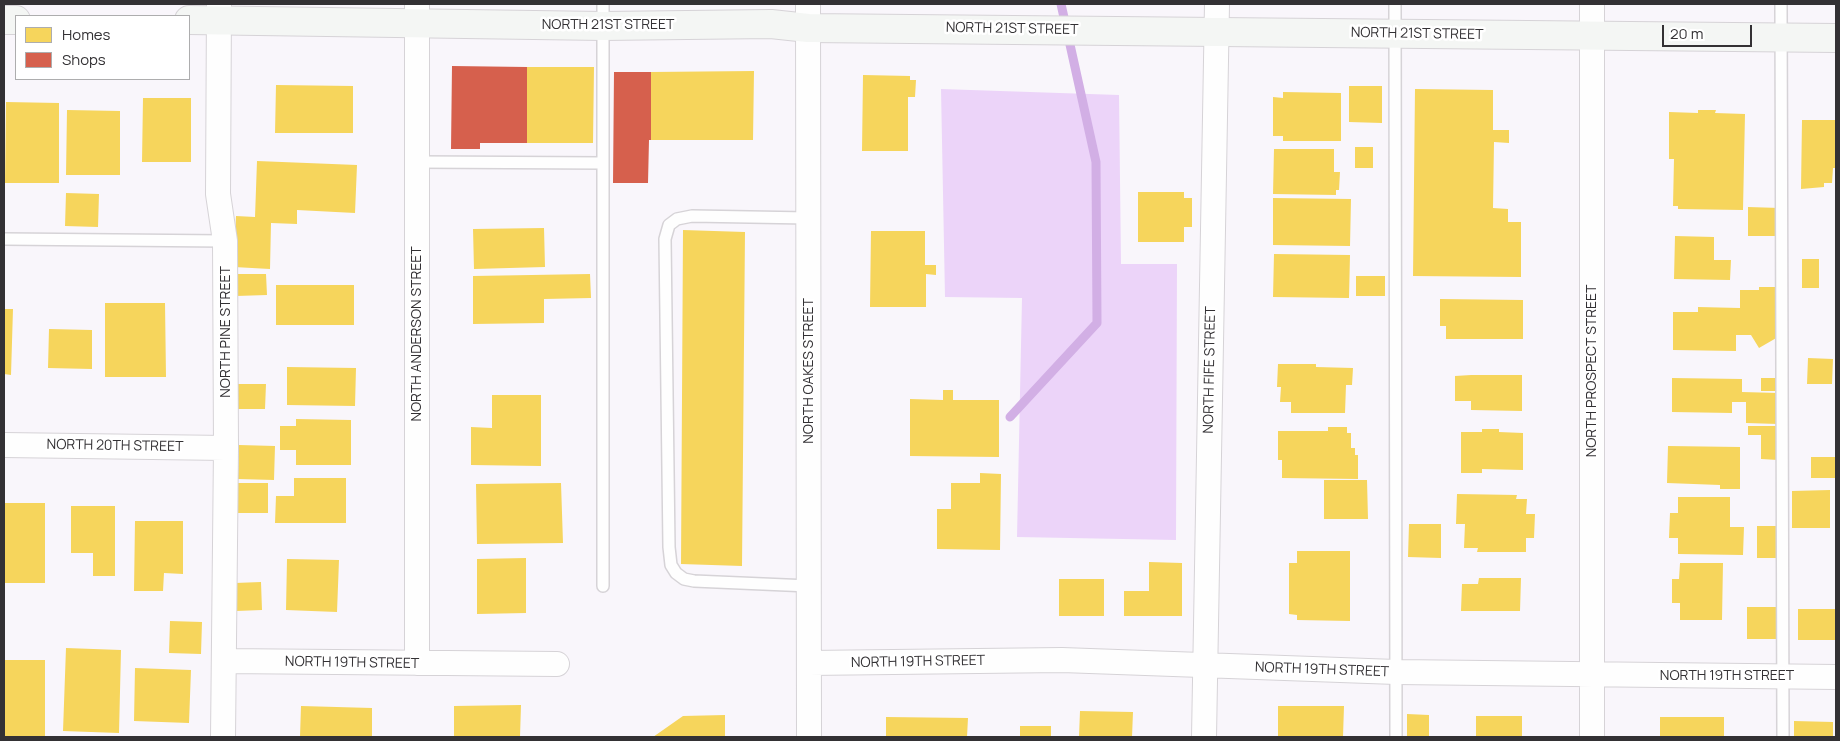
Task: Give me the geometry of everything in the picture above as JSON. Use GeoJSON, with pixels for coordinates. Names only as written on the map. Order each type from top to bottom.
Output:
{"type":"FeatureCollection","features":[{"type":"Feature","properties":{"kind":"main road","name":"NORTH 21ST STREET"},"geometry":{"type":"LineString","coordinates":[[190,20],[219,12],[603,15],[771,24],[808,16],[950,28],[1836,38]]}},
{"type":"Feature","properties":{"kind":"street","name":"NORTH FIFE STREET"},"geometry":{"type":"LineString","coordinates":[[1204,737],[1207,32],[1217,4]]}},
{"type":"Feature","properties":{"kind":"street","name":"NORTH PROSPECT STREET"},"geometry":{"type":"LineString","coordinates":[[1592,4],[1592,737]]}},
{"type":"Feature","properties":{"kind":"street","name":"NORTH PINE STREET"},"geometry":{"type":"LineString","coordinates":[[219,12],[218,194],[225,241],[224,662]]}},
{"type":"Feature","properties":{"kind":"street","name":"NORTH ANDERSON STREET"},"geometry":{"type":"LineString","coordinates":[[417,14],[417,664]]}},
{"type":"Feature","properties":{"kind":"street","name":"NORTH OAKES STREET"},"geometry":{"type":"LineString","coordinates":[[808,16],[809,737]]}},
{"type":"Feature","properties":{"kind":"street","name":"NORTH 20TH STREET"},"geometry":{"type":"LineString","coordinates":[[4,446],[226,448]]}},
{"type":"Feature","properties":{"kind":"street","name":"NORTH 19TH STREET"},"geometry":{"type":"LineString","coordinates":[[809,663],[1062,660],[1396,672],[1836,676]]}},
{"type":"Feature","properties":{"kind":"street","name":"NORTH 19TH STREET"},"geometry":{"type":"LineString","coordinates":[[224,662],[557,664]]}},
{"type":"Feature","properties":{"kind":"street"},"geometry":{"type":"LineString","coordinates":[[223,737],[224,662]]}},
{"type":"Feature","properties":{"kind":"lane"},"geometry":{"type":"LineString","coordinates":[[1395,4],[1396,737]]}},
{"type":"Feature","properties":{"kind":"lane"},"geometry":{"type":"LineString","coordinates":[[1782,4],[1783,737]]}},
{"type":"Feature","properties":{"kind":"lane"},"geometry":{"type":"LineString","coordinates":[[603,15],[603,586]]}},
{"type":"Feature","properties":{"kind":"lane"},"geometry":{"type":"LineString","coordinates":[[417,162],[603,163]]}},
{"type":"Feature","properties":{"kind":"lane"},"geometry":{"type":"LineString","coordinates":[[808,218],[692,216],[677,218],[669,225],[665,239],[669,547],[671,565],[676,573],[684,579],[694,581],[809,586]]}},
{"type":"Feature","properties":{"kind":"lane"},"geometry":{"type":"LineString","coordinates":[[4,239],[225,241]]}},
{"type":"Feature","properties":{"kind":"shaded area"},"geometry":{"type":"Polygon","coordinates":[[[941,89],[1119,95],[1121,264],[1177,264],[1176,540],[1017,537],[1022,298],[945,297],[941,89]]]}},
{"type":"Feature","properties":{"kind":"building: Homes"},"geometry":{"type":"Polygon","coordinates":[[[527,67],[594,67],[593,143],[527,143],[527,67]]]}},
{"type":"Feature","properties":{"kind":"building: Homes"},"geometry":{"type":"Polygon","coordinates":[[[754,71],[753,140],[651,140],[651,72],[754,71]]]}},
{"type":"Feature","properties":{"kind":"building: Homes"},"geometry":{"type":"Polygon","coordinates":[[[863,75],[910,76],[910,80],[916,80],[915,97],[908,97],[908,151],[862,151],[863,75]]]}},
{"type":"Feature","properties":{"kind":"building: Homes"},"geometry":{"type":"Polygon","coordinates":[[[276,85],[353,86],[353,133],[275,133],[276,85]]]}},
{"type":"Feature","properties":{"kind":"building: Homes"},"geometry":{"type":"Polygon","coordinates":[[[1349,86],[1382,86],[1382,123],[1349,122],[1349,86]]]}},
{"type":"Feature","properties":{"kind":"building: Homes"},"geometry":{"type":"Polygon","coordinates":[[[1415,89],[1493,90],[1493,130],[1509,130],[1509,143],[1494,142],[1493,208],[1508,209],[1508,222],[1521,222],[1521,277],[1413,276],[1415,89]]]}},
{"type":"Feature","properties":{"kind":"building: Homes"},"geometry":{"type":"Polygon","coordinates":[[[1283,92],[1341,93],[1341,141],[1283,141],[1283,136],[1273,136],[1273,97],[1283,98],[1283,92]]]}},
{"type":"Feature","properties":{"kind":"building: Homes"},"geometry":{"type":"Polygon","coordinates":[[[143,98],[191,98],[191,162],[142,162],[143,98]]]}},
{"type":"Feature","properties":{"kind":"building: Homes"},"geometry":{"type":"Polygon","coordinates":[[[6,102],[59,103],[59,183],[5,183],[6,102]]]}},
{"type":"Feature","properties":{"kind":"building: Homes"},"geometry":{"type":"Polygon","coordinates":[[[67,110],[120,111],[120,175],[66,175],[67,110]]]}},
{"type":"Feature","properties":{"kind":"building: Homes"},"geometry":{"type":"Polygon","coordinates":[[[1698,110],[1716,110],[1715,113],[1745,114],[1743,210],[1678,209],[1678,206],[1673,206],[1674,159],[1669,159],[1669,112],[1698,113],[1698,110]]]}},
{"type":"Feature","properties":{"kind":"building: Homes"},"geometry":{"type":"Polygon","coordinates":[[[1802,120],[1835,120],[1836,168],[1833,168],[1832,183],[1824,183],[1824,187],[1801,189],[1802,120]]]}},
{"type":"Feature","properties":{"kind":"building: Homes"},"geometry":{"type":"Polygon","coordinates":[[[1355,147],[1373,147],[1373,168],[1355,168],[1355,147]]]}},
{"type":"Feature","properties":{"kind":"building: Homes"},"geometry":{"type":"Polygon","coordinates":[[[1274,149],[1334,149],[1334,172],[1340,172],[1339,190],[1336,190],[1336,195],[1273,194],[1274,149]]]}},
{"type":"Feature","properties":{"kind":"building: Homes"},"geometry":{"type":"Polygon","coordinates":[[[257,161],[357,165],[355,213],[297,210],[297,224],[271,223],[270,269],[234,267],[236,216],[255,217],[257,161]]]}},
{"type":"Feature","properties":{"kind":"building: Homes"},"geometry":{"type":"Polygon","coordinates":[[[1138,192],[1184,192],[1184,198],[1192,198],[1192,227],[1184,227],[1184,242],[1138,242],[1138,192]]]}},
{"type":"Feature","properties":{"kind":"building: Homes"},"geometry":{"type":"Polygon","coordinates":[[[66,193],[99,194],[98,227],[65,226],[66,193]]]}},
{"type":"Feature","properties":{"kind":"building: Homes"},"geometry":{"type":"Polygon","coordinates":[[[1273,198],[1351,199],[1350,246],[1273,245],[1273,198]]]}},
{"type":"Feature","properties":{"kind":"building: Homes"},"geometry":{"type":"Polygon","coordinates":[[[1748,207],[1780,208],[1780,236],[1748,236],[1748,207]]]}},
{"type":"Feature","properties":{"kind":"building: Homes"},"geometry":{"type":"Polygon","coordinates":[[[544,228],[545,267],[474,269],[473,229],[544,228]]]}},
{"type":"Feature","properties":{"kind":"building: Homes"},"geometry":{"type":"Polygon","coordinates":[[[683,230],[745,232],[742,566],[681,564],[683,230]]]}},
{"type":"Feature","properties":{"kind":"building: Homes"},"geometry":{"type":"Polygon","coordinates":[[[871,231],[925,231],[925,265],[936,265],[936,275],[926,274],[926,307],[870,307],[871,231]]]}},
{"type":"Feature","properties":{"kind":"building: Homes"},"geometry":{"type":"Polygon","coordinates":[[[1675,236],[1714,237],[1714,260],[1731,260],[1730,280],[1674,279],[1675,236]]]}},
{"type":"Feature","properties":{"kind":"building: Homes"},"geometry":{"type":"Polygon","coordinates":[[[1274,254],[1350,255],[1349,298],[1273,297],[1274,254]]]}},
{"type":"Feature","properties":{"kind":"building: Homes"},"geometry":{"type":"Polygon","coordinates":[[[1802,259],[1819,259],[1819,288],[1802,288],[1802,259]]]}},
{"type":"Feature","properties":{"kind":"building: Homes"},"geometry":{"type":"Polygon","coordinates":[[[236,274],[266,274],[267,295],[236,296],[236,274]]]}},
{"type":"Feature","properties":{"kind":"building: Homes"},"geometry":{"type":"Polygon","coordinates":[[[590,274],[591,298],[544,299],[544,323],[473,324],[473,276],[590,274]]]}},
{"type":"Feature","properties":{"kind":"building: Homes"},"geometry":{"type":"Polygon","coordinates":[[[1356,276],[1385,276],[1385,296],[1356,296],[1356,276]]]}},
{"type":"Feature","properties":{"kind":"building: Homes"},"geometry":{"type":"Polygon","coordinates":[[[276,285],[354,285],[354,325],[276,325],[276,285]]]}},
{"type":"Feature","properties":{"kind":"building: Homes"},"geometry":{"type":"Polygon","coordinates":[[[1759,287],[1778,287],[1778,337],[1759,348],[1751,335],[1736,335],[1736,351],[1673,350],[1673,312],[1698,312],[1698,307],[1740,308],[1740,290],[1759,290],[1759,287]]]}},
{"type":"Feature","properties":{"kind":"building: Homes"},"geometry":{"type":"Polygon","coordinates":[[[1440,299],[1523,300],[1523,339],[1446,339],[1446,326],[1440,326],[1440,299]]]}},
{"type":"Feature","properties":{"kind":"building: Homes"},"geometry":{"type":"Polygon","coordinates":[[[105,303],[165,303],[166,377],[105,377],[105,303]]]}},
{"type":"Feature","properties":{"kind":"building: Homes"},"geometry":{"type":"Polygon","coordinates":[[[4,309],[13,309],[11,375],[4,374],[4,309]]]}},
{"type":"Feature","properties":{"kind":"building: Homes"},"geometry":{"type":"Polygon","coordinates":[[[49,329],[92,330],[92,369],[48,368],[49,329]]]}},
{"type":"Feature","properties":{"kind":"building: Homes"},"geometry":{"type":"Polygon","coordinates":[[[1808,358],[1833,359],[1832,384],[1807,384],[1808,358]]]}},
{"type":"Feature","properties":{"kind":"building: Homes"},"geometry":{"type":"Polygon","coordinates":[[[1278,364],[1316,364],[1316,367],[1353,368],[1352,385],[1346,385],[1345,413],[1291,413],[1291,402],[1280,402],[1281,387],[1277,387],[1278,364]]]}},
{"type":"Feature","properties":{"kind":"building: Homes"},"geometry":{"type":"Polygon","coordinates":[[[287,367],[356,368],[355,406],[287,405],[287,367]]]}},
{"type":"Feature","properties":{"kind":"building: Homes"},"geometry":{"type":"Polygon","coordinates":[[[1522,375],[1522,411],[1471,410],[1471,401],[1455,401],[1455,376],[1522,375]]]}},
{"type":"Feature","properties":{"kind":"building: Homes"},"geometry":{"type":"Polygon","coordinates":[[[1672,378],[1742,379],[1742,392],[1778,393],[1778,424],[1746,423],[1746,402],[1732,402],[1732,413],[1672,412],[1672,378]]]}},
{"type":"Feature","properties":{"kind":"building: Homes"},"geometry":{"type":"Polygon","coordinates":[[[1761,378],[1777,378],[1777,391],[1761,391],[1761,378]]]}},
{"type":"Feature","properties":{"kind":"building: Homes"},"geometry":{"type":"Polygon","coordinates":[[[236,384],[266,384],[265,409],[235,409],[236,384]]]}},
{"type":"Feature","properties":{"kind":"building: Homes"},"geometry":{"type":"Polygon","coordinates":[[[943,390],[953,390],[953,400],[999,400],[999,457],[910,456],[910,399],[943,400],[943,390]]]}},
{"type":"Feature","properties":{"kind":"building: Homes"},"geometry":{"type":"Polygon","coordinates":[[[492,395],[541,395],[541,466],[471,465],[471,427],[492,428],[492,395]]]}},
{"type":"Feature","properties":{"kind":"building: Homes"},"geometry":{"type":"Polygon","coordinates":[[[296,419],[351,420],[351,465],[296,465],[296,450],[280,450],[280,426],[296,426],[296,419]]]}},
{"type":"Feature","properties":{"kind":"building: Homes"},"geometry":{"type":"Polygon","coordinates":[[[1748,426],[1779,426],[1778,460],[1761,459],[1761,435],[1748,435],[1748,426]]]}},
{"type":"Feature","properties":{"kind":"building: Homes"},"geometry":{"type":"Polygon","coordinates":[[[1328,427],[1347,427],[1347,433],[1351,433],[1351,448],[1355,448],[1355,455],[1358,455],[1358,479],[1282,478],[1282,460],[1278,460],[1278,431],[1328,431],[1328,427]]]}},
{"type":"Feature","properties":{"kind":"building: Homes"},"geometry":{"type":"Polygon","coordinates":[[[1482,429],[1499,429],[1499,432],[1523,433],[1523,470],[1482,469],[1482,473],[1461,473],[1461,432],[1482,432],[1482,429]]]}},
{"type":"Feature","properties":{"kind":"building: Homes"},"geometry":{"type":"Polygon","coordinates":[[[239,445],[275,446],[274,480],[238,479],[239,445]]]}},
{"type":"Feature","properties":{"kind":"building: Homes"},"geometry":{"type":"Polygon","coordinates":[[[1668,446],[1740,447],[1740,489],[1720,489],[1720,485],[1667,483],[1668,446]]]}},
{"type":"Feature","properties":{"kind":"building: Homes"},"geometry":{"type":"Polygon","coordinates":[[[1811,457],[1836,457],[1836,478],[1811,478],[1811,457]]]}},
{"type":"Feature","properties":{"kind":"building: Homes"},"geometry":{"type":"Polygon","coordinates":[[[980,473],[1001,474],[1000,550],[937,549],[937,509],[951,509],[951,483],[980,483],[980,473]]]}},
{"type":"Feature","properties":{"kind":"building: Homes"},"geometry":{"type":"Polygon","coordinates":[[[294,478],[346,478],[346,523],[275,523],[276,496],[294,496],[294,478]]]}},
{"type":"Feature","properties":{"kind":"building: Homes"},"geometry":{"type":"Polygon","coordinates":[[[1324,480],[1367,480],[1368,519],[1324,519],[1324,480]]]}},
{"type":"Feature","properties":{"kind":"building: Homes"},"geometry":{"type":"Polygon","coordinates":[[[236,483],[268,483],[268,513],[236,513],[236,483]]]}},
{"type":"Feature","properties":{"kind":"building: Homes"},"geometry":{"type":"Polygon","coordinates":[[[561,483],[563,543],[477,544],[476,484],[561,483]]]}},
{"type":"Feature","properties":{"kind":"building: Homes"},"geometry":{"type":"Polygon","coordinates":[[[1830,490],[1830,528],[1792,528],[1792,491],[1830,490]]]}},
{"type":"Feature","properties":{"kind":"building: Homes"},"geometry":{"type":"Polygon","coordinates":[[[1457,494],[1517,495],[1516,499],[1527,499],[1526,514],[1535,514],[1534,538],[1526,538],[1526,552],[1477,552],[1478,548],[1464,548],[1465,524],[1456,524],[1457,494]]]}},
{"type":"Feature","properties":{"kind":"building: Homes"},"geometry":{"type":"Polygon","coordinates":[[[1678,497],[1730,497],[1730,527],[1744,527],[1743,555],[1678,554],[1678,538],[1669,538],[1670,513],[1678,513],[1678,497]]]}},
{"type":"Feature","properties":{"kind":"building: Homes"},"geometry":{"type":"Polygon","coordinates":[[[4,503],[45,503],[45,583],[4,583],[4,503]]]}},
{"type":"Feature","properties":{"kind":"building: Homes"},"geometry":{"type":"Polygon","coordinates":[[[71,506],[115,506],[115,576],[93,576],[93,553],[71,553],[71,506]]]}},
{"type":"Feature","properties":{"kind":"building: Homes"},"geometry":{"type":"Polygon","coordinates":[[[135,521],[183,521],[183,574],[164,573],[163,591],[134,591],[135,521]]]}},
{"type":"Feature","properties":{"kind":"building: Homes"},"geometry":{"type":"Polygon","coordinates":[[[1409,524],[1441,524],[1441,558],[1408,557],[1409,524]]]}},
{"type":"Feature","properties":{"kind":"building: Homes"},"geometry":{"type":"Polygon","coordinates":[[[1757,526],[1777,526],[1776,558],[1757,558],[1757,526]]]}},
{"type":"Feature","properties":{"kind":"building: Homes"},"geometry":{"type":"Polygon","coordinates":[[[1297,551],[1350,551],[1350,621],[1297,620],[1297,615],[1289,614],[1289,563],[1297,563],[1297,551]]]}},
{"type":"Feature","properties":{"kind":"building: Homes"},"geometry":{"type":"Polygon","coordinates":[[[526,558],[526,613],[477,614],[477,559],[526,558]]]}},
{"type":"Feature","properties":{"kind":"building: Homes"},"geometry":{"type":"Polygon","coordinates":[[[287,559],[339,560],[337,612],[286,610],[287,559]]]}},
{"type":"Feature","properties":{"kind":"building: Homes"},"geometry":{"type":"Polygon","coordinates":[[[1149,562],[1182,563],[1182,616],[1124,616],[1124,591],[1149,591],[1149,562]]]}},
{"type":"Feature","properties":{"kind":"building: Homes"},"geometry":{"type":"Polygon","coordinates":[[[1680,563],[1723,563],[1722,620],[1680,620],[1680,603],[1672,603],[1672,579],[1679,579],[1680,563]]]}},
{"type":"Feature","properties":{"kind":"building: Homes"},"geometry":{"type":"Polygon","coordinates":[[[1479,578],[1521,578],[1520,611],[1461,611],[1462,584],[1478,584],[1479,578]]]}},
{"type":"Feature","properties":{"kind":"building: Homes"},"geometry":{"type":"Polygon","coordinates":[[[1059,579],[1104,579],[1104,616],[1059,616],[1059,579]]]}},
{"type":"Feature","properties":{"kind":"building: Homes"},"geometry":{"type":"Polygon","coordinates":[[[261,582],[262,610],[236,611],[235,583],[261,582]]]}},
{"type":"Feature","properties":{"kind":"building: Homes"},"geometry":{"type":"Polygon","coordinates":[[[1747,607],[1780,607],[1780,639],[1747,639],[1747,607]]]}},
{"type":"Feature","properties":{"kind":"building: Homes"},"geometry":{"type":"Polygon","coordinates":[[[1798,609],[1836,609],[1836,640],[1798,640],[1798,609]]]}},
{"type":"Feature","properties":{"kind":"building: Homes"},"geometry":{"type":"Polygon","coordinates":[[[170,621],[202,622],[201,654],[169,653],[170,621]]]}},
{"type":"Feature","properties":{"kind":"building: Homes"},"geometry":{"type":"Polygon","coordinates":[[[66,648],[121,650],[119,733],[63,731],[66,648]]]}},
{"type":"Feature","properties":{"kind":"building: Homes"},"geometry":{"type":"Polygon","coordinates":[[[4,660],[45,660],[45,737],[4,737],[4,660]]]}},
{"type":"Feature","properties":{"kind":"building: Homes"},"geometry":{"type":"Polygon","coordinates":[[[135,668],[191,670],[189,723],[134,721],[135,668]]]}},
{"type":"Feature","properties":{"kind":"building: Homes"},"geometry":{"type":"Polygon","coordinates":[[[521,705],[520,737],[454,737],[454,706],[521,705]]]}},
{"type":"Feature","properties":{"kind":"building: Homes"},"geometry":{"type":"Polygon","coordinates":[[[301,706],[372,708],[372,737],[300,737],[301,706]]]}},
{"type":"Feature","properties":{"kind":"building: Homes"},"geometry":{"type":"Polygon","coordinates":[[[1278,706],[1344,706],[1343,737],[1278,737],[1278,706]]]}},
{"type":"Feature","properties":{"kind":"building: Homes"},"geometry":{"type":"Polygon","coordinates":[[[1080,711],[1133,712],[1132,737],[1079,737],[1080,711]]]}},
{"type":"Feature","properties":{"kind":"building: Homes"},"geometry":{"type":"Polygon","coordinates":[[[1407,714],[1429,715],[1429,737],[1407,737],[1407,714]]]}},
{"type":"Feature","properties":{"kind":"building: Homes"},"geometry":{"type":"Polygon","coordinates":[[[725,715],[725,737],[653,737],[683,716],[725,715]]]}},
{"type":"Feature","properties":{"kind":"building: Homes"},"geometry":{"type":"Polygon","coordinates":[[[1476,716],[1522,716],[1522,737],[1476,737],[1476,716]]]}},
{"type":"Feature","properties":{"kind":"building: Homes"},"geometry":{"type":"Polygon","coordinates":[[[886,717],[968,718],[967,737],[886,737],[886,717]]]}},
{"type":"Feature","properties":{"kind":"building: Homes"},"geometry":{"type":"Polygon","coordinates":[[[1660,717],[1724,717],[1724,737],[1660,737],[1660,717]]]}},
{"type":"Feature","properties":{"kind":"building: Homes"},"geometry":{"type":"Polygon","coordinates":[[[1794,721],[1833,722],[1833,737],[1794,737],[1794,721]]]}},
{"type":"Feature","properties":{"kind":"building: Homes"},"geometry":{"type":"Polygon","coordinates":[[[1020,726],[1051,726],[1051,737],[1020,737],[1020,726]]]}},
{"type":"Feature","properties":{"kind":"building: Shops"},"geometry":{"type":"Polygon","coordinates":[[[452,66],[527,67],[527,143],[480,143],[480,149],[451,149],[452,66]]]}},
{"type":"Feature","properties":{"kind":"building: Shops"},"geometry":{"type":"Polygon","coordinates":[[[614,72],[651,72],[651,140],[649,140],[648,183],[613,183],[614,72]]]}},
{"type":"Feature","properties":{"kind":"waterway"},"geometry":{"type":"LineString","coordinates":[[1010,417],[1097,323],[1096,162],[1061,4]]}}]}
